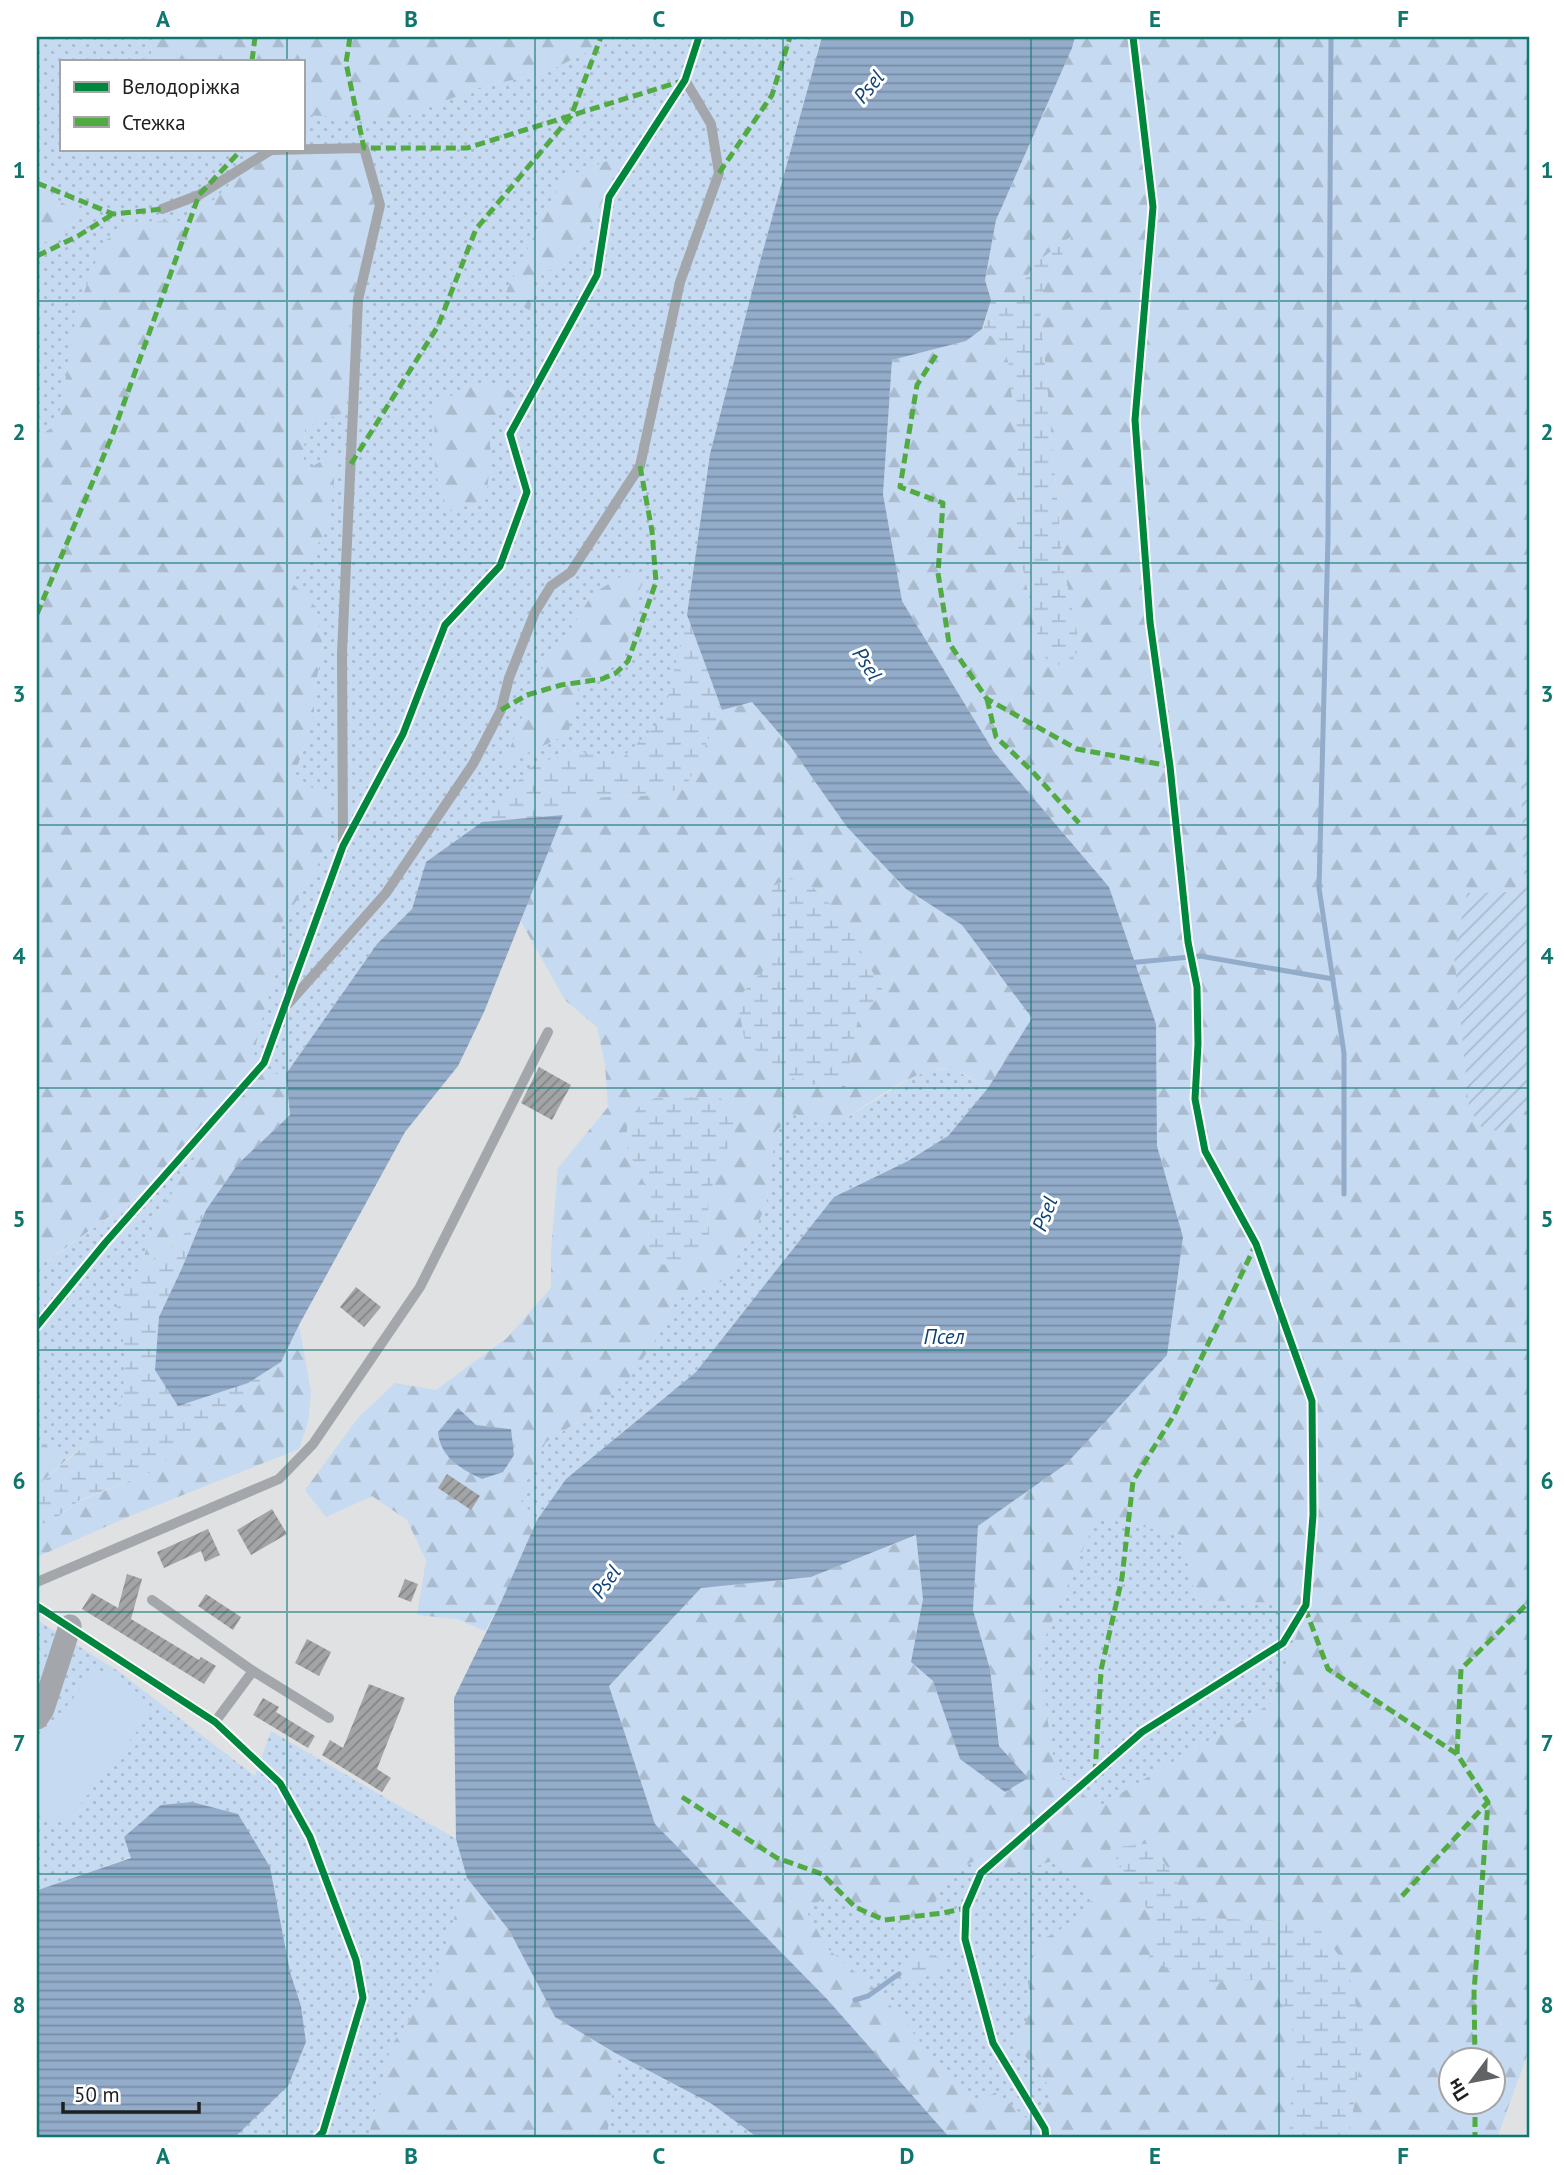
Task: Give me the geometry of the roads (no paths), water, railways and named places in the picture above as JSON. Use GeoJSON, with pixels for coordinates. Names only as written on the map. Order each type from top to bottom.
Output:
{"type":"FeatureCollection","features":[{"type":"Feature","properties":{"kind":"street"},"geometry":{"type":"LineString","coordinates":[[37,1718],[43,1709],[70,1626]]}},
{"type":"Feature","properties":{"kind":"lane"},"geometry":{"type":"LineString","coordinates":[[284,1009],[386,893],[473,764],[501,710],[509,678],[535,612],[551,586],[571,572],[640,466],[680,282],[719,173],[711,124],[685,80],[699,37]]}},
{"type":"Feature","properties":{"kind":"lane"},"geometry":{"type":"LineString","coordinates":[[37,1326],[105,1244],[264,1063],[343,846],[341,653],[358,300],[380,205],[364,148],[304,149]]}},
{"type":"Feature","properties":{"kind":"lane"},"geometry":{"type":"LineString","coordinates":[[162,209],[199,195],[271,150]]}},
{"type":"Feature","properties":{"kind":"lane"},"geometry":{"type":"LineString","coordinates":[[37,1582],[279,1479],[313,1444],[420,1287],[548,1032]]}},
{"type":"Feature","properties":{"kind":"lane"},"geometry":{"type":"LineString","coordinates":[[152,1600],[253,1671],[329,1718]]}},
{"type":"Feature","properties":{"kind":"lane"},"geometry":{"type":"LineString","coordinates":[[37,1606],[215,1722],[280,1783],[310,1837],[356,1960],[363,1998],[323,2132],[317,2138]]}},
{"type":"Feature","properties":{"kind":"lane"},"geometry":{"type":"LineString","coordinates":[[215,1722],[253,1671]]}},
{"type":"Feature","properties":{"kind":"water","name":"Псел"},"geometry":{"type":"Polygon","coordinates":[[[822,37],[1075,37],[996,220],[985,280],[991,300],[982,329],[966,341],[892,360],[883,494],[902,601],[994,752],[1109,887],[1156,1024],[1157,1146],[1183,1237],[1167,1355],[1066,1464],[978,1526],[973,1610],[990,1669],[999,1746],[1028,1778],[1005,1792],[960,1759],[933,1681],[911,1662],[923,1599],[916,1535],[811,1577],[701,1588],[609,1686],[655,1824],[827,1999],[950,2138],[758,2138],[712,2104],[617,2054],[555,2017],[509,1930],[467,1878],[456,1839],[454,1698],[537,1520],[566,1479],[696,1372],[834,1197],[908,1161],[948,1136],[988,1088],[1032,1018],[962,925],[906,889],[847,827],[790,746],[752,702],[722,710],[687,615],[710,454],[822,37]]]}},
{"type":"Feature","properties":{"kind":"water"},"geometry":{"type":"Polygon","coordinates":[[[563,815],[484,1012],[458,1066],[405,1132],[281,1362],[248,1383],[178,1406],[155,1370],[159,1317],[206,1210],[238,1164],[290,1115],[286,1074],[377,944],[412,909],[426,862],[482,822],[563,815]]]}},
{"type":"Feature","properties":{"kind":"water"},"geometry":{"type":"Polygon","coordinates":[[[458,1408],[476,1425],[511,1429],[514,1455],[503,1472],[482,1479],[459,1466],[447,1455],[438,1432],[458,1408]]]}},
{"type":"Feature","properties":{"kind":"water"},"geometry":{"type":"Polygon","coordinates":[[[192,1802],[238,1814],[270,1867],[290,1972],[301,2006],[306,2042],[288,2086],[234,2138],[37,2138],[37,1887],[38,1890],[131,1858],[124,1837],[161,1805],[192,1802]]]}},
{"type":"Feature","properties":{"kind":"waterway"},"geometry":{"type":"LineString","coordinates":[[1331,37],[1328,537],[1319,888],[1344,1053],[1344,1194]]}},
{"type":"Feature","properties":{"kind":"waterway"},"geometry":{"type":"LineString","coordinates":[[1128,963],[1200,956],[1333,979]]}},
{"type":"Feature","properties":{"kind":"waterway"},"geometry":{"type":"LineString","coordinates":[[855,2000],[868,1996],[899,1974]]}},
{"type":"Feature","properties":{"kind":"water label","name":"Psel"},"geometry":{"type":"Point","coordinates":[869,87]}},
{"type":"Feature","properties":{"kind":"water label","name":"Psel"},"geometry":{"type":"Point","coordinates":[867,664]}},
{"type":"Feature","properties":{"kind":"water label","name":"Psel"},"geometry":{"type":"Point","coordinates":[1045,1214]}},
{"type":"Feature","properties":{"kind":"water label","name":"Psel"},"geometry":{"type":"Point","coordinates":[606,1582]}}]}
